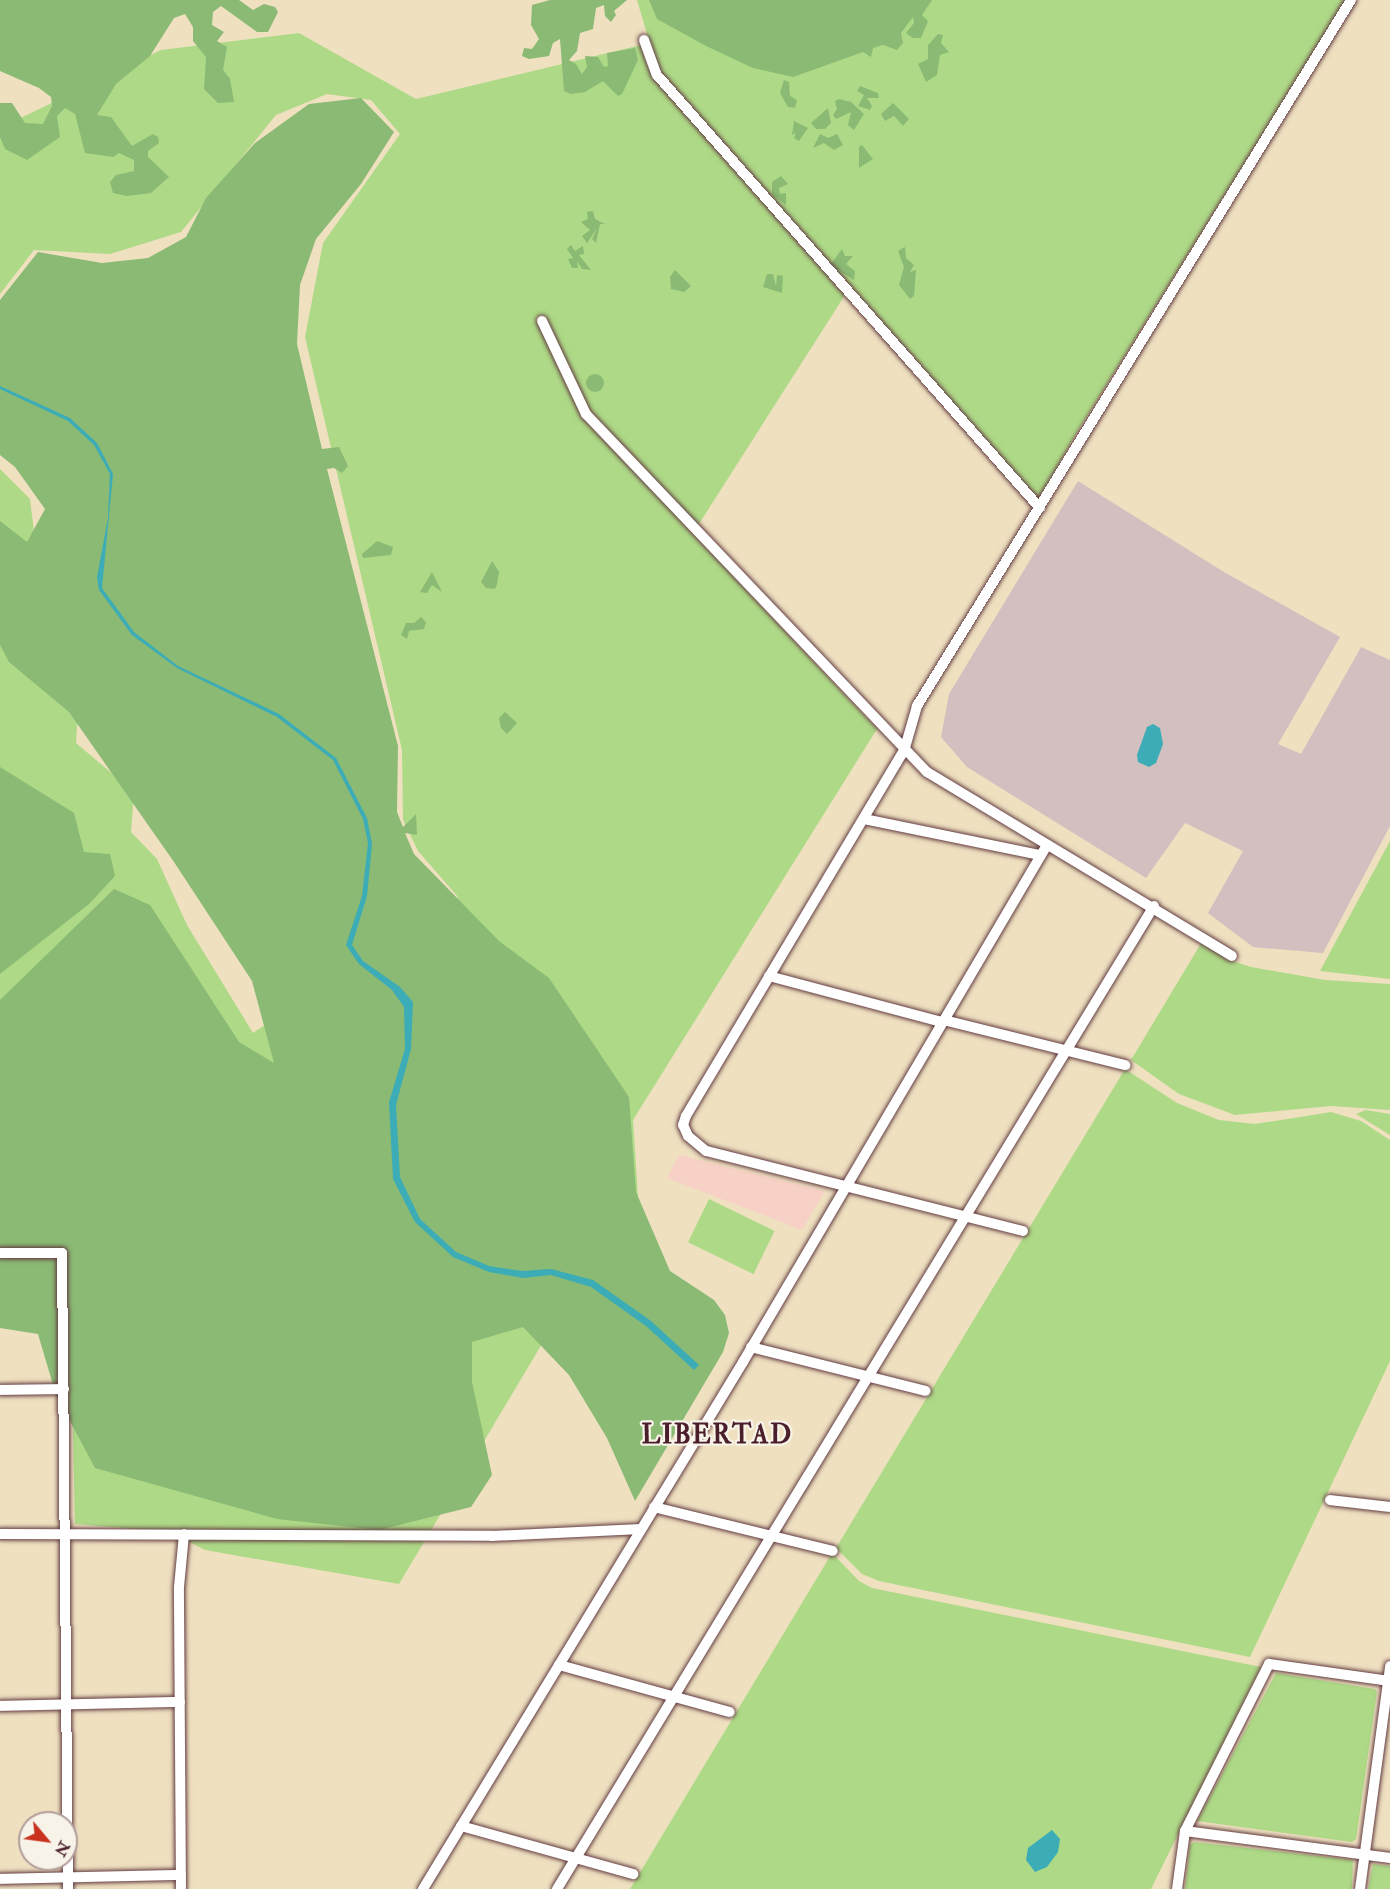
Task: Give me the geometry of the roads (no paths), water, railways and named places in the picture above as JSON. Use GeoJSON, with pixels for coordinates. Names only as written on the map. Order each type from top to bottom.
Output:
{"type":"FeatureCollection","features":[{"type":"Feature","properties":{"kind":"street"},"geometry":{"type":"LineString","coordinates":[[1023,1231],[706,1151],[695,1145],[684,1125],[904,751],[917,706],[1040,508],[1074,445],[1351,0]]}},
{"type":"Feature","properties":{"kind":"street"},"geometry":{"type":"LineString","coordinates":[[644,40],[657,75],[1040,508]]}},
{"type":"Feature","properties":{"kind":"street"},"geometry":{"type":"LineString","coordinates":[[542,321],[586,414],[904,751],[953,791],[1154,906],[1232,956]]}},
{"type":"Feature","properties":{"kind":"street"},"geometry":{"type":"LineString","coordinates":[[864,819],[1040,855]]}},
{"type":"Feature","properties":{"kind":"street"},"geometry":{"type":"LineString","coordinates":[[423,1889],[751,1347],[1047,845]]}},
{"type":"Feature","properties":{"kind":"street"},"geometry":{"type":"LineString","coordinates":[[557,1889],[1154,906]]}},
{"type":"Feature","properties":{"kind":"street"},"geometry":{"type":"LineString","coordinates":[[770,976],[1125,1065]]}},
{"type":"Feature","properties":{"kind":"street"},"geometry":{"type":"LineString","coordinates":[[0,1253],[62,1253],[68,1883]]}},
{"type":"Feature","properties":{"kind":"street"},"geometry":{"type":"LineString","coordinates":[[751,1347],[926,1391]]}},
{"type":"Feature","properties":{"kind":"street"},"geometry":{"type":"LineString","coordinates":[[0,1390],[64,1389]]}},
{"type":"Feature","properties":{"kind":"street"},"geometry":{"type":"LineString","coordinates":[[1330,1500],[1390,1507]]}},
{"type":"Feature","properties":{"kind":"street"},"geometry":{"type":"LineString","coordinates":[[654,1508],[833,1551]]}},
{"type":"Feature","properties":{"kind":"street"},"geometry":{"type":"LineString","coordinates":[[0,1534],[492,1536],[641,1529]]}},
{"type":"Feature","properties":{"kind":"street"},"geometry":{"type":"LineString","coordinates":[[181,1889],[179,1587],[184,1534]]}},
{"type":"Feature","properties":{"kind":"street"},"geometry":{"type":"LineString","coordinates":[[1177,1889],[1185,1831],[1269,1664],[1389,1681]]}},
{"type":"Feature","properties":{"kind":"street"},"geometry":{"type":"LineString","coordinates":[[558,1665],[730,1712]]}},
{"type":"Feature","properties":{"kind":"street"},"geometry":{"type":"LineString","coordinates":[[1360,1889],[1390,1666]]}},
{"type":"Feature","properties":{"kind":"street"},"geometry":{"type":"LineString","coordinates":[[0,1706],[180,1702]]}},
{"type":"Feature","properties":{"kind":"street"},"geometry":{"type":"LineString","coordinates":[[461,1826],[633,1874]]}},
{"type":"Feature","properties":{"kind":"street"},"geometry":{"type":"LineString","coordinates":[[1185,1831],[1390,1857]]}},
{"type":"Feature","properties":{"kind":"street"},"geometry":{"type":"LineString","coordinates":[[0,1879],[68,1883],[181,1875]]}},
{"type":"Feature","properties":{"kind":"water"},"geometry":{"type":"Polygon","coordinates":[[[0,386],[70,418],[97,443],[113,474],[102,588],[134,632],[178,666],[279,714],[336,758],[367,818],[372,844],[367,896],[352,945],[363,961],[400,987],[413,1002],[411,1049],[396,1105],[400,1177],[420,1219],[456,1252],[489,1266],[522,1271],[551,1269],[593,1280],[651,1321],[699,1365],[694,1370],[646,1326],[591,1287],[551,1275],[523,1278],[489,1272],[453,1257],[415,1222],[393,1179],[389,1102],[405,1049],[404,1007],[392,990],[359,964],[346,945],[362,896],[368,843],[363,819],[333,760],[277,717],[177,668],[132,635],[99,590],[97,577],[108,518],[110,474],[94,445],[68,421],[0,389],[0,386]]]}},
{"type":"Feature","properties":{"kind":"water"},"geometry":{"type":"Polygon","coordinates":[[[1153,724],[1160,728],[1163,744],[1156,763],[1149,767],[1138,762],[1137,755],[1147,727],[1153,724]]]}},
{"type":"Feature","properties":{"kind":"water"},"geometry":{"type":"Polygon","coordinates":[[[1052,1830],[1060,1839],[1058,1852],[1047,1867],[1035,1872],[1026,1860],[1028,1848],[1052,1830]]]}},
{"type":"Feature","properties":{"kind":"district","name":"LIBERTAD"},"geometry":{"type":"Point","coordinates":[717,1436]}}]}
